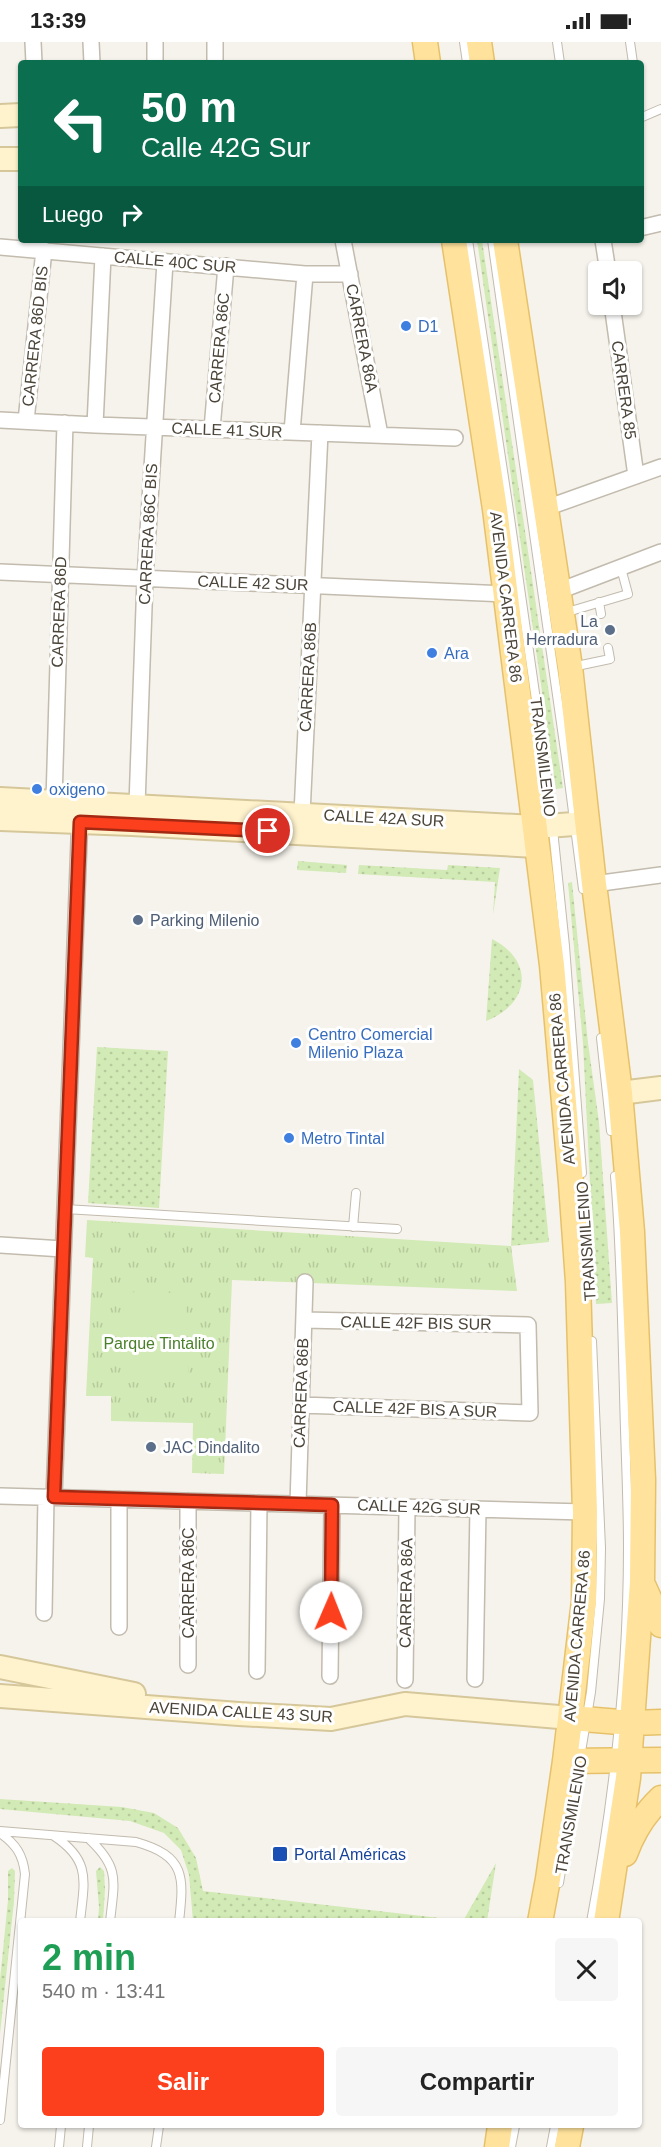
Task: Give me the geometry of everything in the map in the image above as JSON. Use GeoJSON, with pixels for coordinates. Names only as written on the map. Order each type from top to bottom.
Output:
{"type":"FeatureCollection","features":[{"type":"Feature","properties":{"kind":"main road"},"geometry":{"type":"LineString","coordinates":[[425,42],[428,60]]}},
{"type":"Feature","properties":{"kind":"main road"},"geometry":{"type":"LineString","coordinates":[[479,42],[482,60]]}},
{"type":"Feature","properties":{"kind":"main road","name":"AVENIDA CARRERA 86"},"geometry":{"type":"LineString","coordinates":[[454,243],[506,594],[557,829],[589,891],[620,1093],[632,1232],[641,1417],[642,1582],[608,1910]]}},
{"type":"Feature","properties":{"kind":"main road","name":"AVENIDA CARRERA 86"},"geometry":{"type":"LineString","coordinates":[[505,243],[570,667],[557,829],[552,965],[578,1282],[585,1512],[584,1601],[579,1718],[573,1761],[541,1918]]}},
{"type":"Feature","properties":{"kind":"main road"},"geometry":{"type":"LineString","coordinates":[[642,1582],[661,1625]]}},
{"type":"Feature","properties":{"kind":"main road","name":"AVENIDA CALLE 43 SUR"},"geometry":{"type":"LineString","coordinates":[[579,1718],[661,1722]]}},
{"type":"Feature","properties":{"kind":"main road"},"geometry":{"type":"LineString","coordinates":[[573,1761],[661,1760]]}},
{"type":"Feature","properties":{"kind":"main road"},"geometry":{"type":"LineString","coordinates":[[608,1910],[621,1863],[636,1827],[661,1798]]}},
{"type":"Feature","properties":{"kind":"main road"},"geometry":{"type":"LineString","coordinates":[[496,2147],[500,2128]]}},
{"type":"Feature","properties":{"kind":"main road"},"geometry":{"type":"LineString","coordinates":[[567,2147],[571,2128]]}},
{"type":"Feature","properties":{"kind":"street"},"geometry":{"type":"LineString","coordinates":[[33,42],[34,60]]}},
{"type":"Feature","properties":{"kind":"street"},"geometry":{"type":"LineString","coordinates":[[91,42],[92,60]]}},
{"type":"Feature","properties":{"kind":"street"},"geometry":{"type":"LineString","coordinates":[[155,42],[155,60]]}},
{"type":"Feature","properties":{"kind":"street"},"geometry":{"type":"LineString","coordinates":[[215,42],[216,60]]}},
{"type":"Feature","properties":{"kind":"street"},"geometry":{"type":"LineString","coordinates":[[0,116],[18,115]]}},
{"type":"Feature","properties":{"kind":"street"},"geometry":{"type":"LineString","coordinates":[[0,159],[18,159]]}},
{"type":"Feature","properties":{"kind":"street"},"geometry":{"type":"LineString","coordinates":[[644,227],[661,223]]}},
{"type":"Feature","properties":{"kind":"street","name":"CARRERA 86A"},"geometry":{"type":"LineString","coordinates":[[344,243],[380,435]]}},
{"type":"Feature","properties":{"kind":"street"},"geometry":{"type":"LineString","coordinates":[[603,243],[606,261]]}},
{"type":"Feature","properties":{"kind":"street","name":"CALLE 40C SUR"},"geometry":{"type":"LineString","coordinates":[[0,247],[305,273],[350,274]]}},
{"type":"Feature","properties":{"kind":"street","name":"CARRERA 86D BIS"},"geometry":{"type":"LineString","coordinates":[[26,421],[44,250]]}},
{"type":"Feature","properties":{"kind":"street"},"geometry":{"type":"LineString","coordinates":[[95,425],[104,256]]}},
{"type":"Feature","properties":{"kind":"street","name":"CARRERA 86C BIS"},"geometry":{"type":"LineString","coordinates":[[137,805],[145,579],[165,262]]}},
{"type":"Feature","properties":{"kind":"street","name":"CARRERA 86C"},"geometry":{"type":"LineString","coordinates":[[212,429],[226,266]]}},
{"type":"Feature","properties":{"kind":"street"},"geometry":{"type":"LineString","coordinates":[[292,432],[305,273]]}},
{"type":"Feature","properties":{"kind":"street","name":"CARRERA 85"},"geometry":{"type":"LineString","coordinates":[[614,315],[636,476]]}},
{"type":"Feature","properties":{"kind":"street","name":"CALLE 41 SUR"},"geometry":{"type":"LineString","coordinates":[[0,420],[455,438]]}},
{"type":"Feature","properties":{"kind":"street","name":"CARRERA 86D"},"geometry":{"type":"LineString","coordinates":[[54,801],[65,423]]}},
{"type":"Feature","properties":{"kind":"street","name":"CARRERA 86B"},"geometry":{"type":"LineString","coordinates":[[302,814],[320,433]]}},
{"type":"Feature","properties":{"kind":"street"},"geometry":{"type":"LineString","coordinates":[[546,508],[661,467]]}},
{"type":"Feature","properties":{"kind":"street"},"geometry":{"type":"LineString","coordinates":[[560,602],[621,568],[661,552]]}},
{"type":"Feature","properties":{"kind":"street","name":"CALLE 42 SUR"},"geometry":{"type":"LineString","coordinates":[[0,572],[506,594]]}},
{"type":"Feature","properties":{"kind":"street","name":"CALLE 42A SUR"},"geometry":{"type":"LineString","coordinates":[[0,799],[54,801],[80,812],[557,829]]}},
{"type":"Feature","properties":{"kind":"street","name":"CALLE 42A SUR"},"geometry":{"type":"LineString","coordinates":[[0,819],[137,805],[557,829]]}},
{"type":"Feature","properties":{"kind":"street"},"geometry":{"type":"LineString","coordinates":[[44,1613],[65,1209],[80,812]]}},
{"type":"Feature","properties":{"kind":"street"},"geometry":{"type":"LineString","coordinates":[[589,891],[661,875]]}},
{"type":"Feature","properties":{"kind":"street"},"geometry":{"type":"LineString","coordinates":[[620,1093],[661,1088]]}},
{"type":"Feature","properties":{"kind":"street"},"geometry":{"type":"LineString","coordinates":[[0,1245],[63,1249]]}},
{"type":"Feature","properties":{"kind":"street","name":"CARRERA 86B"},"geometry":{"type":"LineString","coordinates":[[298,1504],[305,1282]]}},
{"type":"Feature","properties":{"kind":"street","name":"CALLE 42F BIS SUR"},"geometry":{"type":"LineString","coordinates":[[304,1320],[528,1325],[530,1413]]}},
{"type":"Feature","properties":{"kind":"street","name":"CALLE 42F BIS A SUR"},"geometry":{"type":"LineString","coordinates":[[301,1405],[530,1413]]}},
{"type":"Feature","properties":{"kind":"street","name":"CALLE 42G SUR"},"geometry":{"type":"LineString","coordinates":[[0,1496],[585,1512]]}},
{"type":"Feature","properties":{"kind":"street"},"geometry":{"type":"LineString","coordinates":[[119,1499],[119,1627]]}},
{"type":"Feature","properties":{"kind":"street","name":"CARRERA 86C"},"geometry":{"type":"LineString","coordinates":[[188,1501],[188,1665]]}},
{"type":"Feature","properties":{"kind":"street"},"geometry":{"type":"LineString","coordinates":[[257,1671],[259,1503]]}},
{"type":"Feature","properties":{"kind":"street"},"geometry":{"type":"LineString","coordinates":[[330,1677],[332,1505]]}},
{"type":"Feature","properties":{"kind":"street","name":"CARRERA 86A"},"geometry":{"type":"LineString","coordinates":[[405,1680],[407,1507]]}},
{"type":"Feature","properties":{"kind":"street"},"geometry":{"type":"LineString","coordinates":[[475,1679],[478,1509]]}},
{"type":"Feature","properties":{"kind":"street"},"geometry":{"type":"LineString","coordinates":[[0,1667],[239,1714]]}},
{"type":"Feature","properties":{"kind":"street","name":"AVENIDA CALLE 43 SUR"},"geometry":{"type":"LineString","coordinates":[[0,1696],[331,1719],[405,1704],[579,1718]]}},
{"type":"Feature","properties":{"kind":"lane"},"geometry":{"type":"LineString","coordinates":[[464,42],[467,60]]}},
{"type":"Feature","properties":{"kind":"lane"},"geometry":{"type":"LineString","coordinates":[[557,42],[560,60]]}},
{"type":"Feature","properties":{"kind":"lane"},"geometry":{"type":"LineString","coordinates":[[630,42],[633,60]]}},
{"type":"Feature","properties":{"kind":"lane"},"geometry":{"type":"LineString","coordinates":[[644,116],[661,109]]}},
{"type":"Feature","properties":{"kind":"lane","name":"TRANSMILENIO"},"geometry":{"type":"LineString","coordinates":[[468,243],[557,829]]}},
{"type":"Feature","properties":{"kind":"lane","name":"TRANSMILENIO"},"geometry":{"type":"LineString","coordinates":[[492,243],[557,829],[582,1177]]}},
{"type":"Feature","properties":{"kind":"lane"},"geometry":{"type":"LineString","coordinates":[[560,602],[599,602],[628,594],[621,568]]}},
{"type":"Feature","properties":{"kind":"lane"},"geometry":{"type":"LineString","coordinates":[[599,602],[601,614]]}},
{"type":"Feature","properties":{"kind":"lane"},"geometry":{"type":"LineString","coordinates":[[570,667],[610,659],[608,648]]}},
{"type":"Feature","properties":{"kind":"lane"},"geometry":{"type":"LineString","coordinates":[[601,1034],[612,1136]]}},
{"type":"Feature","properties":{"kind":"lane","name":"TRANSMILENIO"},"geometry":{"type":"LineString","coordinates":[[615,1168],[621,1279],[628,1548],[626,1722]]}},
{"type":"Feature","properties":{"kind":"lane"},"geometry":{"type":"LineString","coordinates":[[353,1227],[356,1192]]}},
{"type":"Feature","properties":{"kind":"lane"},"geometry":{"type":"LineString","coordinates":[[65,1209],[397,1229]]}},
{"type":"Feature","properties":{"kind":"lane"},"geometry":{"type":"LineString","coordinates":[[579,1718],[597,1646],[601,1579],[591,1327]]}},
{"type":"Feature","properties":{"kind":"lane","name":"TRANSMILENIO"},"geometry":{"type":"LineString","coordinates":[[592,1918],[622,1760]]}},
{"type":"Feature","properties":{"kind":"lane","name":"TRANSMILENIO"},"geometry":{"type":"LineString","coordinates":[[558,1890],[573,1761]]}},
{"type":"Feature","properties":{"kind":"lane"},"geometry":{"type":"LineString","coordinates":[[0,1832],[136,1842],[154,1847],[169,1857],[180,1871],[183,1887],[179,1918]]}},
{"type":"Feature","properties":{"kind":"lane"},"geometry":{"type":"LineString","coordinates":[[0,1832],[19,1850],[24,1861],[21,1918]]}},
{"type":"Feature","properties":{"kind":"lane"},"geometry":{"type":"LineString","coordinates":[[52,1835],[66,1844],[82,1868],[84,1880],[80,1918]]}},
{"type":"Feature","properties":{"kind":"lane"},"geometry":{"type":"LineString","coordinates":[[88,1838],[106,1856],[112,1867],[114,1881],[110,1918]]}},
{"type":"Feature","properties":{"kind":"lane"},"geometry":{"type":"LineString","coordinates":[[0,2120],[18,1943]]}},
{"type":"Feature","properties":{"kind":"lane"},"geometry":{"type":"LineString","coordinates":[[59,2147],[61,2128]]}},
{"type":"Feature","properties":{"kind":"lane"},"geometry":{"type":"LineString","coordinates":[[87,2147],[89,2128]]}},
{"type":"Feature","properties":{"kind":"lane"},"geometry":{"type":"LineString","coordinates":[[156,2147],[159,2128]]}},
{"type":"Feature","properties":{"kind":"lane"},"geometry":{"type":"LineString","coordinates":[[511,2147],[514,2128]]}},
{"type":"Feature","properties":{"kind":"lane"},"geometry":{"type":"LineString","coordinates":[[551,2147],[555,2128]]}},
{"type":"Feature","properties":{"kind":"green space"},"geometry":{"type":"Polygon","coordinates":[[[477,243],[482,243],[563,788],[556,789],[477,243]]]}},
{"type":"Feature","properties":{"kind":"green space"},"geometry":{"type":"Polygon","coordinates":[[[298,861],[347,865],[346,873],[297,870],[298,861]]]}},
{"type":"Feature","properties":{"kind":"green space"},"geometry":{"type":"Polygon","coordinates":[[[359,865],[447,870],[448,865],[500,868],[493,915],[495,882],[358,874],[359,865]]]}},
{"type":"Feature","properties":{"kind":"green space"},"geometry":{"type":"Polygon","coordinates":[[[572,882],[588,1043],[599,1122],[612,1303],[596,1304],[583,1044],[568,883],[572,882]]]}},
{"type":"Feature","properties":{"kind":"green space"},"geometry":{"type":"Polygon","coordinates":[[[492,939],[506,948],[515,959],[521,970],[522,982],[519,993],[512,1004],[486,1021],[492,939]]]}},
{"type":"Feature","properties":{"kind":"green space"},"geometry":{"type":"Polygon","coordinates":[[[97,1047],[168,1051],[159,1208],[88,1203],[97,1047]]]}},
{"type":"Feature","properties":{"kind":"green space"},"geometry":{"type":"Polygon","coordinates":[[[519,1069],[533,1080],[549,1242],[511,1246],[519,1069]]]}},
{"type":"Feature","properties":{"kind":"green space","name":"Parque Tintalito"},"geometry":{"type":"Polygon","coordinates":[[[87,1220],[511,1246],[517,1291],[232,1280],[224,1474],[192,1473],[193,1423],[111,1421],[111,1396],[86,1396],[93,1258],[85,1257],[87,1220]]]}},
{"type":"Feature","properties":{"kind":"green space"},"geometry":{"type":"Polygon","coordinates":[[[122,1292],[187,1293],[186,1332],[121,1331],[122,1292]]]}},
{"type":"Feature","properties":{"kind":"green space"},"geometry":{"type":"Polygon","coordinates":[[[121,1343],[189,1343],[188,1382],[121,1382],[121,1343]]]}},
{"type":"Feature","properties":{"kind":"green space"},"geometry":{"type":"Polygon","coordinates":[[[0,1799],[122,1807],[154,1813],[178,1828],[196,1858],[203,1891],[439,1918],[193,1918],[189,1875],[181,1850],[164,1833],[130,1821],[0,1809],[0,1799]]]}},
{"type":"Feature","properties":{"kind":"green space"},"geometry":{"type":"Polygon","coordinates":[[[496,1863],[487,1918],[465,1918],[496,1863]]]}},
{"type":"Feature","properties":{"kind":"green space"},"geometry":{"type":"Polygon","coordinates":[[[100,1867],[104,1871],[103,1918],[98,1918],[96,1871],[100,1867]]]}},
{"type":"Feature","properties":{"kind":"green space"},"geometry":{"type":"Polygon","coordinates":[[[12,1868],[15,1871],[14,1901],[0,2034],[0,1980],[8,1900],[8,1871],[12,1868]]]}},
{"type":"Feature","properties":{"kind":"place","name":"D1"},"geometry":{"type":"Point","coordinates":[406,326]}},
{"type":"Feature","properties":{"kind":"place","name":"La Herradura"},"geometry":{"type":"Point","coordinates":[610,630]}},
{"type":"Feature","properties":{"kind":"place","name":"Ara"},"geometry":{"type":"Point","coordinates":[432,653]}},
{"type":"Feature","properties":{"kind":"place","name":"oxigeno"},"geometry":{"type":"Point","coordinates":[37,789]}},
{"type":"Feature","properties":{"kind":"place","name":"Parking Milenio"},"geometry":{"type":"Point","coordinates":[138,920]}},
{"type":"Feature","properties":{"kind":"place","name":"Centro Comercial Milenio Plaza"},"geometry":{"type":"Point","coordinates":[296,1043]}},
{"type":"Feature","properties":{"kind":"place","name":"Metro Tintal"},"geometry":{"type":"Point","coordinates":[289,1138]}},
{"type":"Feature","properties":{"kind":"place","name":"JAC Dindalito"},"geometry":{"type":"Point","coordinates":[151,1447]}},
{"type":"Feature","properties":{"kind":"place","name":"Portal Américas"},"geometry":{"type":"Point","coordinates":[280,1854]}},
{"type":"Feature","properties":{"kind":"route"},"geometry":{"type":"LineString","coordinates":[[268,831],[80,822],[54,1497],[332,1505],[331,1612]]}}]}
